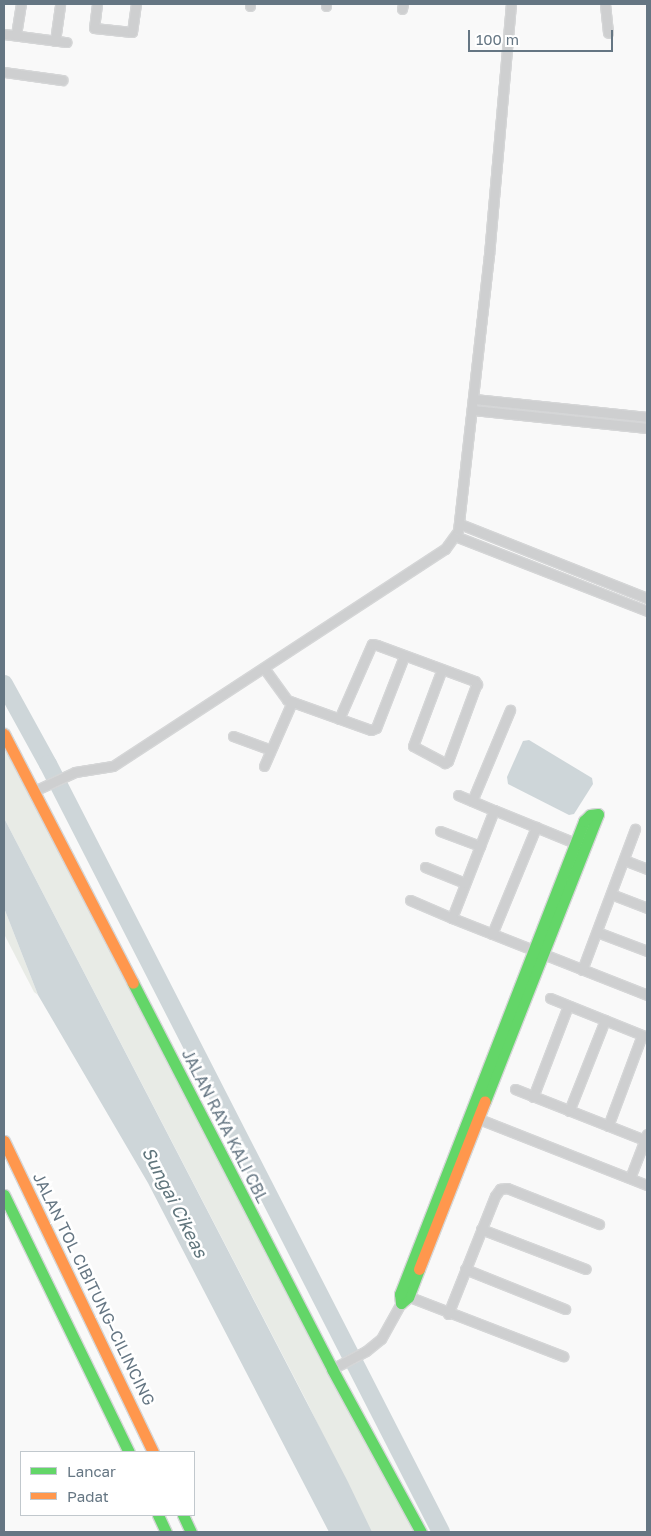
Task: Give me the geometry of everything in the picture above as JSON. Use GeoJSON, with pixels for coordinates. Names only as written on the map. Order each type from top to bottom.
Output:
{"type":"FeatureCollection","features":[{"type":"Feature","properties":{"kind":"main road","name":"JALAN RAYA KALI CBL"},"geometry":{"type":"LineString","coordinates":[[4,734],[332,1369],[421,1532]]}},
{"type":"Feature","properties":{"kind":"main road"},"geometry":{"type":"LineString","coordinates":[[403,1298],[538,953],[598,814],[590,815],[584,821],[538,953]]}},
{"type":"Feature","properties":{"kind":"main road","name":"JALAN TOL CIBITUNG–CILINCING"},"geometry":{"type":"LineString","coordinates":[[4,1141],[153,1451]]}},
{"type":"Feature","properties":{"kind":"main road"},"geometry":{"type":"LineString","coordinates":[[4,1195],[129,1451]]}},
{"type":"Feature","properties":{"kind":"main road"},"geometry":{"type":"LineString","coordinates":[[158,1516],[166,1532]]}},
{"type":"Feature","properties":{"kind":"main road"},"geometry":{"type":"LineString","coordinates":[[183,1516],[191,1532]]}},
{"type":"Feature","properties":{"kind":"street"},"geometry":{"type":"LineString","coordinates":[[16,35],[21,4]]}},
{"type":"Feature","properties":{"kind":"street"},"geometry":{"type":"LineString","coordinates":[[55,40],[60,4]]}},
{"type":"Feature","properties":{"kind":"street"},"geometry":{"type":"LineString","coordinates":[[97,4],[94,28],[132,32],[136,4]]}},
{"type":"Feature","properties":{"kind":"street"},"geometry":{"type":"LineString","coordinates":[[34,791],[75,772],[113,766],[445,549],[455,536],[460,524],[473,410],[511,4]]}},
{"type":"Feature","properties":{"kind":"street"},"geometry":{"type":"LineString","coordinates":[[605,4],[608,33]]}},
{"type":"Feature","properties":{"kind":"street"},"geometry":{"type":"LineString","coordinates":[[4,34],[66,42]]}},
{"type":"Feature","properties":{"kind":"street"},"geometry":{"type":"LineString","coordinates":[[4,72],[62,80]]}},
{"type":"Feature","properties":{"kind":"street"},"geometry":{"type":"LineString","coordinates":[[474,399],[647,417]]}},
{"type":"Feature","properties":{"kind":"street"},"geometry":{"type":"LineString","coordinates":[[473,410],[647,428]]}},
{"type":"Feature","properties":{"kind":"street"},"geometry":{"type":"LineString","coordinates":[[460,524],[647,598]]}},
{"type":"Feature","properties":{"kind":"street"},"geometry":{"type":"LineString","coordinates":[[455,536],[647,611]]}},
{"type":"Feature","properties":{"kind":"street"},"geometry":{"type":"LineString","coordinates":[[600,592],[604,581]]}},
{"type":"Feature","properties":{"kind":"street"},"geometry":{"type":"LineString","coordinates":[[339,719],[370,646],[377,645],[404,656],[442,669],[474,681],[477,684],[448,761],[445,763],[413,746],[442,669]]}},
{"type":"Feature","properties":{"kind":"street"},"geometry":{"type":"LineString","coordinates":[[264,668],[287,700],[371,730],[376,728],[404,656]]}},
{"type":"Feature","properties":{"kind":"street"},"geometry":{"type":"LineString","coordinates":[[264,766],[292,702]]}},
{"type":"Feature","properties":{"kind":"street"},"geometry":{"type":"LineString","coordinates":[[472,801],[510,710]]}},
{"type":"Feature","properties":{"kind":"street"},"geometry":{"type":"LineString","coordinates":[[233,736],[271,750]]}},
{"type":"Feature","properties":{"kind":"street"},"geometry":{"type":"LineString","coordinates":[[458,795],[575,843]]}},
{"type":"Feature","properties":{"kind":"street"},"geometry":{"type":"LineString","coordinates":[[452,918],[494,810]]}},
{"type":"Feature","properties":{"kind":"street"},"geometry":{"type":"LineString","coordinates":[[492,934],[536,827]]}},
{"type":"Feature","properties":{"kind":"street"},"geometry":{"type":"LineString","coordinates":[[582,970],[635,829]]}},
{"type":"Feature","properties":{"kind":"street"},"geometry":{"type":"LineString","coordinates":[[440,831],[480,846]]}},
{"type":"Feature","properties":{"kind":"street"},"geometry":{"type":"LineString","coordinates":[[624,860],[647,869]]}},
{"type":"Feature","properties":{"kind":"street"},"geometry":{"type":"LineString","coordinates":[[425,867],[465,883]]}},
{"type":"Feature","properties":{"kind":"street"},"geometry":{"type":"LineString","coordinates":[[611,894],[647,908]]}},
{"type":"Feature","properties":{"kind":"street"},"geometry":{"type":"LineString","coordinates":[[410,900],[538,953],[647,995]]}},
{"type":"Feature","properties":{"kind":"street"},"geometry":{"type":"LineString","coordinates":[[597,932],[647,951]]}},
{"type":"Feature","properties":{"kind":"street"},"geometry":{"type":"LineString","coordinates":[[550,998],[645,1036],[608,1126]]}},
{"type":"Feature","properties":{"kind":"street"},"geometry":{"type":"LineString","coordinates":[[533,1097],[568,1006]]}},
{"type":"Feature","properties":{"kind":"street"},"geometry":{"type":"LineString","coordinates":[[569,1111],[605,1020]]}},
{"type":"Feature","properties":{"kind":"street"},"geometry":{"type":"LineString","coordinates":[[515,1089],[646,1139],[630,1178]]}},
{"type":"Feature","properties":{"kind":"street"},"geometry":{"type":"LineString","coordinates":[[474,1117],[647,1185]]}},
{"type":"Feature","properties":{"kind":"street"},"geometry":{"type":"LineString","coordinates":[[448,1314],[495,1196],[503,1188],[599,1224]]}},
{"type":"Feature","properties":{"kind":"street"},"geometry":{"type":"LineString","coordinates":[[481,1229],[586,1269]]}},
{"type":"Feature","properties":{"kind":"street"},"geometry":{"type":"LineString","coordinates":[[465,1269],[565,1309]]}},
{"type":"Feature","properties":{"kind":"street"},"geometry":{"type":"LineString","coordinates":[[332,1369],[366,1351],[381,1339],[403,1298],[563,1356]]}},
{"type":"Feature","properties":{"kind":"shaded area"},"geometry":{"type":"Polygon","coordinates":[[[4,734],[421,1532],[370,1532],[307,1402],[4,818],[4,734]]]}},
{"type":"Feature","properties":{"kind":"shaded area"},"geometry":{"type":"Polygon","coordinates":[[[4,908],[38,995],[34,992],[4,934],[4,908]]]}},
{"type":"Feature","properties":{"kind":"water"},"geometry":{"type":"Polygon","coordinates":[[[529,740],[592,778],[593,784],[574,814],[569,815],[508,784],[507,777],[523,741],[529,740]]]}},
{"type":"Feature","properties":{"kind":"water","name":"Sungai Cikeas"},"geometry":{"type":"Polygon","coordinates":[[[4,818],[348,1482],[372,1532],[329,1532],[148,1183],[38,995],[4,908],[4,818]]]}},
{"type":"Feature","properties":{"kind":"waterway"},"geometry":{"type":"LineString","coordinates":[[4,684],[48,764],[441,1532]]}},
{"type":"Feature","properties":{"kind":"traffic: fast"},"geometry":{"type":"LineString","coordinates":[[485,1101],[598,814]]}},
{"type":"Feature","properties":{"kind":"traffic: fast"},"geometry":{"type":"LineString","coordinates":[[419,1269],[408,1297],[401,1303],[400,1294],[584,821],[590,815],[598,814]]}},
{"type":"Feature","properties":{"kind":"traffic: fast"},"geometry":{"type":"LineString","coordinates":[[133,983],[332,1369],[421,1532]]}},
{"type":"Feature","properties":{"kind":"traffic: fast"},"geometry":{"type":"LineString","coordinates":[[4,1195],[129,1451]]}},
{"type":"Feature","properties":{"kind":"traffic: fast"},"geometry":{"type":"LineString","coordinates":[[158,1516],[166,1532]]}},
{"type":"Feature","properties":{"kind":"traffic: fast"},"geometry":{"type":"LineString","coordinates":[[183,1516],[191,1532]]}},
{"type":"Feature","properties":{"kind":"traffic: slow"},"geometry":{"type":"LineString","coordinates":[[4,734],[133,983]]}},
{"type":"Feature","properties":{"kind":"traffic: slow"},"geometry":{"type":"LineString","coordinates":[[419,1269],[485,1101]]}},
{"type":"Feature","properties":{"kind":"traffic: slow"},"geometry":{"type":"LineString","coordinates":[[4,1141],[153,1451]]}}]}
